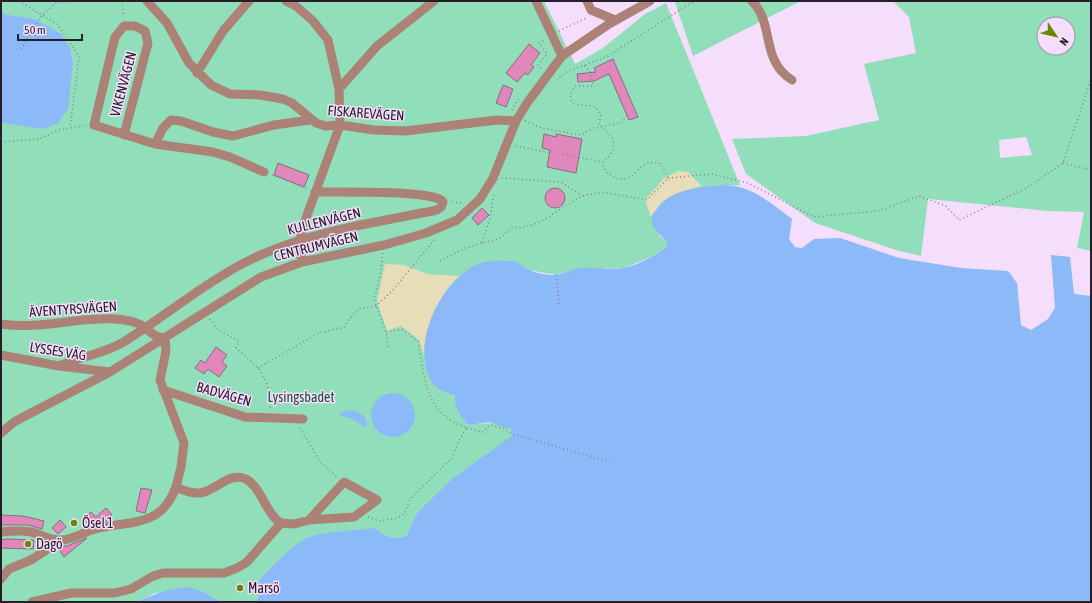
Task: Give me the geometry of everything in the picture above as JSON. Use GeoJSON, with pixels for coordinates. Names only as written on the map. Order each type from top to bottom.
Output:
{"type":"FeatureCollection","features":[{"type":"Feature","properties":{"kind":"street","name":"FISKAREVÄGEN"},"geometry":{"type":"LineString","coordinates":[[147,1],[167,23],[189,63],[197,72],[223,92],[283,99],[297,107],[310,120],[325,126],[340,125],[374,130],[405,131],[436,126],[512,121]]}},
{"type":"Feature","properties":{"kind":"street"},"geometry":{"type":"LineString","coordinates":[[197,72],[230,22],[249,1]]}},
{"type":"Feature","properties":{"kind":"street"},"geometry":{"type":"LineString","coordinates":[[286,1],[296,6],[312,21],[328,40],[339,88],[340,125],[315,192],[300,239],[299,247],[302,262]]}},
{"type":"Feature","properties":{"kind":"street"},"geometry":{"type":"LineString","coordinates":[[339,88],[377,46],[434,1]]}},
{"type":"Feature","properties":{"kind":"street"},"geometry":{"type":"LineString","coordinates":[[536,1],[562,56]]}},
{"type":"Feature","properties":{"kind":"street"},"geometry":{"type":"LineString","coordinates":[[587,1],[591,10],[615,20]]}},
{"type":"Feature","properties":{"kind":"street","name":"CENTRUMVÄGEN"},"geometry":{"type":"LineString","coordinates":[[1,433],[14,422],[110,372],[254,280],[273,271],[302,262],[384,245],[436,230],[457,220],[480,199],[493,178],[512,121],[562,56],[615,20],[650,1]]}},
{"type":"Feature","properties":{"kind":"street"},"geometry":{"type":"LineString","coordinates":[[752,1],[760,12],[775,64],[784,75],[792,80]]}},
{"type":"Feature","properties":{"kind":"street","name":"VIKENVÄGEN"},"geometry":{"type":"LineString","coordinates":[[124,134],[148,43],[147,36],[141,28],[135,26],[124,26],[115,37],[94,125],[155,144],[213,152],[230,157],[264,172]]}},
{"type":"Feature","properties":{"kind":"street"},"geometry":{"type":"LineString","coordinates":[[155,144],[163,128],[171,120],[181,121],[213,132],[233,136],[274,125],[310,120]]}},
{"type":"Feature","properties":{"kind":"street","name":"KULLENVÄGEN"},"geometry":{"type":"LineString","coordinates":[[59,366],[75,359],[110,349],[235,268],[300,239],[437,210],[443,202],[438,197],[415,194],[315,192]]}},
{"type":"Feature","properties":{"kind":"street","name":"ÄVENTYRSVÄGEN"},"geometry":{"type":"LineString","coordinates":[[1,324],[37,326],[112,319],[134,322],[144,327],[155,337],[165,338]]}},
{"type":"Feature","properties":{"kind":"street"},"geometry":{"type":"LineString","coordinates":[[1,579],[9,570],[31,560],[60,540],[96,529],[153,517],[168,505],[176,487],[181,467],[184,443],[160,380],[166,351],[165,338]]}},
{"type":"Feature","properties":{"kind":"street","name":"LYSSES VÄG"},"geometry":{"type":"LineString","coordinates":[[1,355],[59,366],[110,372]]}},
{"type":"Feature","properties":{"kind":"street","name":"BADVÄGEN"},"geometry":{"type":"LineString","coordinates":[[163,390],[245,417],[298,418]]}},
{"type":"Feature","properties":{"kind":"street"},"geometry":{"type":"LineString","coordinates":[[176,487],[192,493],[199,493],[207,492],[236,477],[245,479],[252,485],[281,523],[294,524],[309,520],[348,518],[359,514],[377,500],[344,482],[309,520]]}},
{"type":"Feature","properties":{"kind":"street"},"geometry":{"type":"LineString","coordinates":[[32,602],[72,593],[115,593],[131,589],[153,576],[163,573],[224,573],[247,562],[281,523]]}},
{"type":"Feature","properties":{"kind":"street"},"geometry":{"type":"LineString","coordinates":[[1,532],[31,532],[60,540]]}},
{"type":"Feature","properties":{"kind":"path"},"geometry":{"type":"LineString","coordinates":[[19,1],[57,24],[79,56],[70,128]]}},
{"type":"Feature","properties":{"kind":"path"},"geometry":{"type":"LineString","coordinates":[[21,49],[42,15],[56,3],[69,1]]}},
{"type":"Feature","properties":{"kind":"path"},"geometry":{"type":"LineString","coordinates":[[122,1],[124,26]]}},
{"type":"Feature","properties":{"kind":"path"},"geometry":{"type":"LineString","coordinates":[[556,79],[568,71],[608,56],[694,1]]}},
{"type":"Feature","properties":{"kind":"path"},"geometry":{"type":"LineString","coordinates":[[538,74],[542,68],[538,65],[547,54],[539,43],[597,13]]}},
{"type":"Feature","properties":{"kind":"path"},"geometry":{"type":"LineString","coordinates":[[30,33],[42,40]]}},
{"type":"Feature","properties":{"kind":"path"},"geometry":{"type":"LineString","coordinates":[[584,65],[591,73],[593,86],[575,86],[572,92],[572,100],[579,105],[594,106],[601,115],[599,124],[601,128],[611,136],[614,149],[602,163]]}},
{"type":"Feature","properties":{"kind":"path"},"geometry":{"type":"LineString","coordinates":[[440,261],[464,249],[500,239],[510,228],[522,228],[540,222],[582,196],[602,192],[647,200],[668,178],[712,174],[748,183],[814,217],[878,211],[919,196],[946,206],[959,220],[1025,189],[1063,163],[1091,79]]}},
{"type":"Feature","properties":{"kind":"path"},"geometry":{"type":"LineString","coordinates":[[512,121],[509,114],[521,95]]}},
{"type":"Feature","properties":{"kind":"path"},"geometry":{"type":"LineString","coordinates":[[526,115],[524,120],[534,125],[581,135],[594,128],[601,128],[620,123],[627,117]]}},
{"type":"Feature","properties":{"kind":"path"},"geometry":{"type":"LineString","coordinates":[[1,142],[39,139],[59,130],[81,125],[94,125]]}},
{"type":"Feature","properties":{"kind":"path"},"geometry":{"type":"LineString","coordinates":[[512,145],[551,153]]}},
{"type":"Feature","properties":{"kind":"path"},"geometry":{"type":"LineString","coordinates":[[563,154],[602,163]]}},
{"type":"Feature","properties":{"kind":"path"},"geometry":{"type":"LineString","coordinates":[[602,163],[606,172],[611,176],[626,179],[640,166],[655,161],[661,164],[668,178]]}},
{"type":"Feature","properties":{"kind":"path"},"geometry":{"type":"LineString","coordinates":[[1063,163],[1091,170]]}},
{"type":"Feature","properties":{"kind":"path"},"geometry":{"type":"LineString","coordinates":[[264,172],[315,192]]}},
{"type":"Feature","properties":{"kind":"path"},"geometry":{"type":"LineString","coordinates":[[493,178],[561,182],[582,196]]}},
{"type":"Feature","properties":{"kind":"path"},"geometry":{"type":"LineString","coordinates":[[482,243],[490,219],[494,195]]}},
{"type":"Feature","properties":{"kind":"path"},"geometry":{"type":"LineString","coordinates":[[258,368],[319,333],[344,327],[354,313],[360,309],[376,306],[392,291],[436,238]]}},
{"type":"Feature","properties":{"kind":"path"},"geometry":{"type":"LineString","coordinates":[[384,245],[380,275],[374,299],[386,332],[388,348]]}},
{"type":"Feature","properties":{"kind":"path"},"geometry":{"type":"LineString","coordinates":[[556,275],[559,304]]}},
{"type":"Feature","properties":{"kind":"path"},"geometry":{"type":"LineString","coordinates":[[205,311],[218,330],[239,341],[236,348],[258,368],[265,377],[270,396],[269,417]]}},
{"type":"Feature","properties":{"kind":"path"},"geometry":{"type":"LineString","coordinates":[[386,332],[402,329],[418,341],[430,398],[453,423],[483,432],[490,425],[506,429],[514,435],[610,462]]}},
{"type":"Feature","properties":{"kind":"path"},"geometry":{"type":"LineString","coordinates":[[298,418],[321,463],[344,482]]}},
{"type":"Feature","properties":{"kind":"path"},"geometry":{"type":"LineString","coordinates":[[359,514],[381,521],[397,518],[404,514],[416,493],[452,458],[459,440],[467,428]]}},
{"type":"Feature","properties":{"kind":"green space","name":"Lysingsbadet"},"geometry":{"type":"Polygon","coordinates":[[[1,1],[544,1],[575,64],[603,48],[645,14],[666,3],[740,185],[726,185],[659,235],[667,242],[667,247],[651,257],[624,268],[577,268],[556,275],[529,270],[514,261],[484,262],[459,276],[442,296],[432,316],[425,337],[469,425],[487,423],[499,425],[510,430],[514,435],[417,513],[406,536],[399,539],[311,536],[283,556],[266,572],[262,590],[256,602],[221,602],[204,592],[155,593],[137,602],[1,602],[1,123],[17,125],[71,75],[73,62],[70,48],[35,19],[3,14],[1,10],[1,1]]]}},
{"type":"Feature","properties":{"kind":"green space"},"geometry":{"type":"Polygon","coordinates":[[[801,1],[693,56],[675,2],[801,1]]]}},
{"type":"Feature","properties":{"kind":"green space"},"geometry":{"type":"Polygon","coordinates":[[[893,1],[1088,1],[1091,4],[1091,251],[1077,248],[1084,212],[1048,211],[928,199],[921,256],[896,250],[815,223],[746,174],[732,139],[806,136],[879,120],[864,64],[916,53],[909,17],[893,1]],[[1026,137],[999,140],[1000,158],[1032,155],[1026,137]]]}},
{"type":"Feature","properties":{"kind":"sand"},"geometry":{"type":"Polygon","coordinates":[[[679,171],[688,172],[702,186],[682,192],[663,201],[651,217],[645,200],[664,178],[679,171]]]}},
{"type":"Feature","properties":{"kind":"sand"},"geometry":{"type":"Polygon","coordinates":[[[385,264],[404,265],[427,274],[459,276],[445,294],[435,313],[425,344],[424,355],[419,340],[401,326],[387,331],[377,301],[385,264]]]}},
{"type":"Feature","properties":{"kind":"water"},"geometry":{"type":"Polygon","coordinates":[[[1,10],[4,14],[35,19],[61,34],[70,48],[73,62],[68,109],[58,123],[44,129],[1,123],[1,10]]]}},
{"type":"Feature","properties":{"kind":"water"},"geometry":{"type":"Polygon","coordinates":[[[726,185],[735,186],[753,192],[792,219],[789,239],[795,247],[802,248],[814,239],[840,238],[899,258],[961,268],[1008,271],[1017,283],[1021,325],[1031,330],[1048,319],[1055,308],[1051,255],[1070,257],[1074,294],[1091,296],[1091,602],[256,602],[262,590],[258,582],[283,556],[306,538],[327,533],[374,528],[393,538],[406,536],[417,513],[452,479],[513,435],[510,429],[489,422],[469,425],[458,412],[455,395],[447,393],[436,387],[432,383],[427,373],[425,345],[427,331],[432,316],[440,301],[459,276],[471,267],[491,261],[514,261],[534,272],[554,275],[578,268],[623,268],[635,265],[667,247],[667,242],[653,227],[651,217],[663,202],[669,197],[685,191],[702,187],[726,185]]]}},
{"type":"Feature","properties":{"kind":"water"},"geometry":{"type":"Polygon","coordinates":[[[389,393],[397,393],[409,399],[415,411],[415,419],[409,431],[397,437],[389,437],[377,431],[371,419],[371,411],[377,399],[389,393]]]}},
{"type":"Feature","properties":{"kind":"water"},"geometry":{"type":"Polygon","coordinates":[[[351,410],[362,415],[366,420],[367,426],[365,427],[352,419],[339,415],[345,411],[351,410]]]}},
{"type":"Feature","properties":{"kind":"water"},"geometry":{"type":"Polygon","coordinates":[[[189,587],[204,592],[221,602],[137,602],[162,592],[189,587]]]}},
{"type":"Feature","properties":{"kind":"building"},"geometry":{"type":"Polygon","coordinates":[[[529,44],[540,53],[531,65],[534,67],[528,75],[525,73],[517,82],[506,73],[529,44]]]}},
{"type":"Feature","properties":{"kind":"building"},"geometry":{"type":"Polygon","coordinates":[[[613,59],[638,117],[629,120],[609,74],[594,81],[578,82],[577,74],[596,72],[594,68],[613,59]]]}},
{"type":"Feature","properties":{"kind":"building"},"geometry":{"type":"Polygon","coordinates":[[[503,85],[513,89],[506,107],[496,103],[503,85]]]}},
{"type":"Feature","properties":{"kind":"building"},"geometry":{"type":"Polygon","coordinates":[[[544,134],[556,137],[556,134],[582,139],[576,173],[547,167],[550,150],[542,148],[544,134]]]}},
{"type":"Feature","properties":{"kind":"building"},"geometry":{"type":"Polygon","coordinates":[[[278,163],[309,175],[304,187],[274,175],[278,163]]]}},
{"type":"Feature","properties":{"kind":"building"},"geometry":{"type":"Polygon","coordinates":[[[555,188],[562,191],[565,198],[562,205],[555,208],[548,205],[545,198],[548,191],[555,188]]]}},
{"type":"Feature","properties":{"kind":"building"},"geometry":{"type":"Polygon","coordinates":[[[482,208],[489,215],[478,225],[472,218],[482,208]]]}},
{"type":"Feature","properties":{"kind":"building"},"geometry":{"type":"Polygon","coordinates":[[[216,347],[227,355],[222,362],[227,366],[219,377],[208,369],[204,374],[195,368],[201,360],[205,363],[216,347]]]}},
{"type":"Feature","properties":{"kind":"building"},"geometry":{"type":"Polygon","coordinates":[[[141,488],[152,490],[145,513],[136,511],[141,488]]]}},
{"type":"Feature","properties":{"kind":"building"},"geometry":{"type":"Polygon","coordinates":[[[106,508],[112,515],[106,521],[89,525],[83,519],[91,512],[96,517],[106,508]]]}},
{"type":"Feature","properties":{"kind":"building"},"geometry":{"type":"Polygon","coordinates":[[[1,515],[23,516],[44,521],[42,529],[28,525],[1,525],[1,515]]]}},
{"type":"Feature","properties":{"kind":"building","name":"Ösel 1"},"geometry":{"type":"Polygon","coordinates":[[[60,520],[66,527],[58,534],[52,528],[60,520]]]}},
{"type":"Feature","properties":{"kind":"building"},"geometry":{"type":"Polygon","coordinates":[[[87,538],[64,557],[59,549],[64,546],[87,538]]]}},
{"type":"Feature","properties":{"kind":"building"},"geometry":{"type":"Polygon","coordinates":[[[1,540],[34,540],[33,549],[1,548],[1,540]]]}},
{"type":"Feature","properties":{"kind":"place","name":"Ösel 1"},"geometry":{"type":"Point","coordinates":[74,523]}},
{"type":"Feature","properties":{"kind":"place","name":"Dagö"},"geometry":{"type":"Point","coordinates":[28,544]}},
{"type":"Feature","properties":{"kind":"place","name":"Marsö"},"geometry":{"type":"Point","coordinates":[240,588]}}]}
